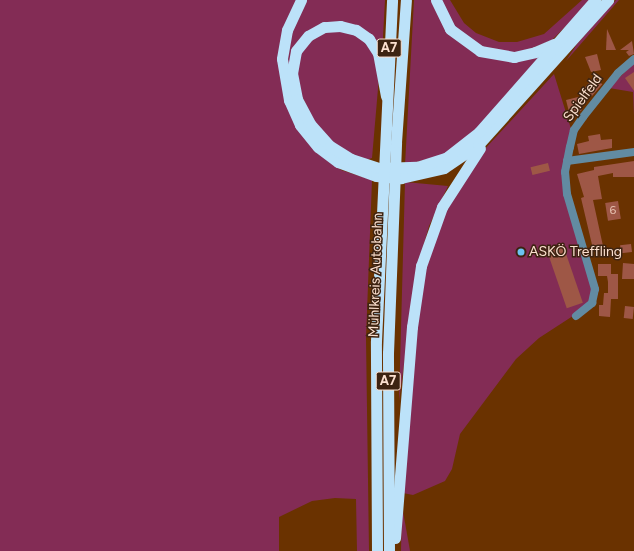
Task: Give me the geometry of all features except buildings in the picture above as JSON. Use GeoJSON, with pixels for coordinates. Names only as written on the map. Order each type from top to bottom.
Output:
{"type":"FeatureCollection","features":[{"type":"Feature","properties":{"kind":"highway"},"geometry":{"type":"LineString","coordinates":[[302,0],[291,17],[283,45],[284,85],[300,125],[328,155],[348,168],[376,176],[413,176],[432,172],[455,162],[489,134]]}},
{"type":"Feature","properties":{"kind":"highway","name":"Mühlkreis Autobahn"},"geometry":{"type":"LineString","coordinates":[[377,551],[375,412],[380,211],[392,0]]}},
{"type":"Feature","properties":{"kind":"highway","name":"Mühlkreis Autobahn"},"geometry":{"type":"LineString","coordinates":[[389,551],[387,419],[393,211],[396,142],[406,0]]}},
{"type":"Feature","properties":{"kind":"highway"},"geometry":{"type":"LineString","coordinates":[[436,0],[442,16],[450,29],[480,51],[491,55],[514,57],[535,52],[558,42]]}},
{"type":"Feature","properties":{"kind":"highway"},"geometry":{"type":"LineString","coordinates":[[386,96],[378,53],[369,39],[356,30],[340,26],[324,27],[308,36],[296,51],[292,73],[293,85],[303,112],[316,131],[330,146],[351,159],[392,169],[428,165],[447,157],[466,144],[595,0]]}},
{"type":"Feature","properties":{"kind":"highway"},"geometry":{"type":"LineString","coordinates":[[394,551],[414,302],[426,249],[439,214],[452,189],[489,134],[608,0]]}},
{"type":"Feature","properties":{"kind":"street","name":"Spielfeld"},"geometry":{"type":"LineString","coordinates":[[576,316],[592,303],[595,289],[568,197],[565,182],[567,160],[578,124],[618,72],[634,59]]}},
{"type":"Feature","properties":{"kind":"street"},"geometry":{"type":"LineString","coordinates":[[567,160],[634,152]]}},
{"type":"Feature","properties":{"kind":"shaded area"},"geometry":{"type":"Polygon","coordinates":[[[0,0],[297,0],[281,39],[314,150],[341,170],[372,180],[366,338],[369,551],[357,551],[356,499],[335,498],[312,501],[279,517],[279,551],[0,551],[0,0]]]}},
{"type":"Feature","properties":{"kind":"shaded area"},"geometry":{"type":"Polygon","coordinates":[[[305,0],[385,0],[382,55],[356,27],[302,37],[291,92],[345,163],[288,91],[287,41],[305,0]]]}},
{"type":"Feature","properties":{"kind":"shaded area"},"geometry":{"type":"Polygon","coordinates":[[[414,0],[433,0],[437,13],[484,55],[549,48],[487,119],[447,154],[405,165],[414,0]]]}},
{"type":"Feature","properties":{"kind":"shaded area"},"geometry":{"type":"Polygon","coordinates":[[[440,0],[450,0],[464,23],[476,33],[499,42],[517,42],[544,34],[582,0],[592,0],[552,40],[520,53],[487,50],[456,31],[440,0]]]}},
{"type":"Feature","properties":{"kind":"shaded area"},"geometry":{"type":"Polygon","coordinates":[[[616,0],[619,0],[566,61],[577,44],[616,0]]]}},
{"type":"Feature","properties":{"kind":"shaded area"},"geometry":{"type":"Polygon","coordinates":[[[348,29],[371,46],[379,77],[372,158],[363,161],[329,142],[319,131],[295,82],[298,54],[316,33],[348,29]]]}},
{"type":"Feature","properties":{"kind":"shaded area"},"geometry":{"type":"Polygon","coordinates":[[[634,63],[634,116],[633,92],[609,88],[634,63]]]}},
{"type":"Feature","properties":{"kind":"shaded area"},"geometry":{"type":"Polygon","coordinates":[[[554,74],[572,132],[564,163],[591,287],[591,298],[579,312],[539,338],[516,359],[460,434],[452,469],[445,481],[413,495],[403,493],[416,322],[424,268],[446,208],[483,151],[554,74]]]}},
{"type":"Feature","properties":{"kind":"shaded area"},"geometry":{"type":"Polygon","coordinates":[[[405,182],[448,186],[429,226],[417,269],[399,401],[405,182]]]}},
{"type":"Feature","properties":{"kind":"shaded area"},"geometry":{"type":"Polygon","coordinates":[[[402,506],[409,545],[410,551],[401,551],[402,506]]]}},
{"type":"Feature","properties":{"kind":"place","name":"ASKÖ Treffling"},"geometry":{"type":"Point","coordinates":[521,252]}}]}
